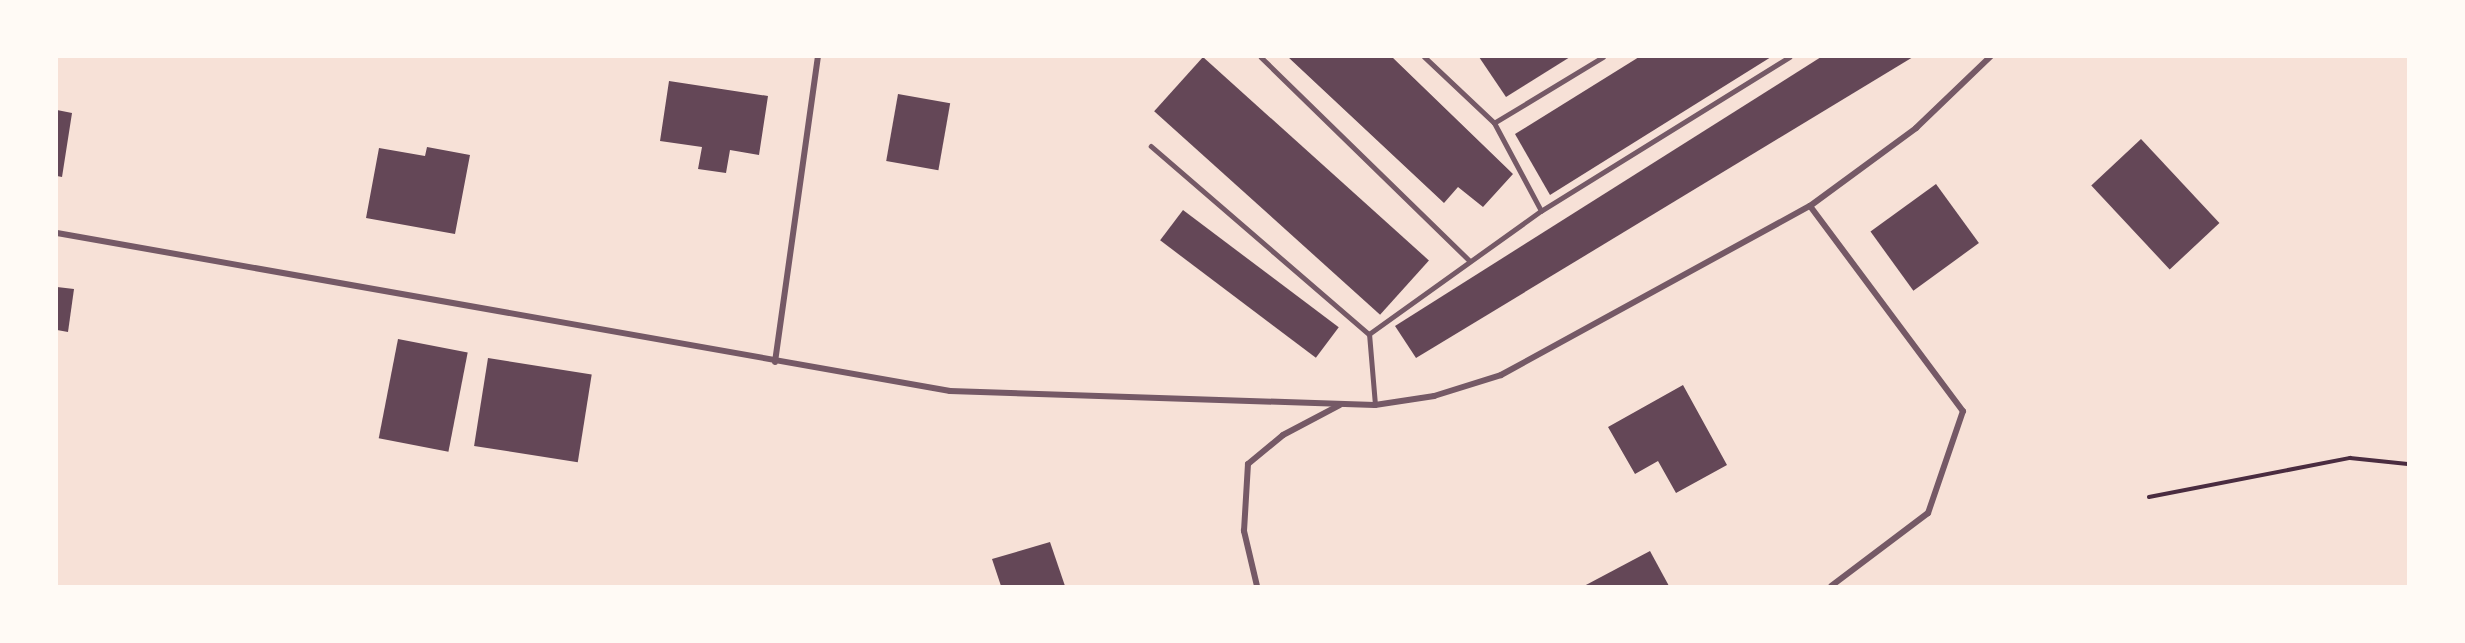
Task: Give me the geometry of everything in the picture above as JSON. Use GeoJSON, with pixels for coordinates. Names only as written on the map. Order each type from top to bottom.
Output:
{"type":"FeatureCollection","features":[{"type":"Feature","properties":{"kind":"street"},"geometry":{"type":"LineString","coordinates":[[775,362],[819,57]]}},
{"type":"Feature","properties":{"kind":"street"},"geometry":{"type":"LineString","coordinates":[[57,233],[775,362],[950,391],[1375,405],[1434,396],[1501,375],[1810,206],[1916,128],[1990,57]]}},
{"type":"Feature","properties":{"kind":"street"},"geometry":{"type":"LineString","coordinates":[[1810,206],[1964,411],[1928,513],[1831,586]]}},
{"type":"Feature","properties":{"kind":"street"},"geometry":{"type":"LineString","coordinates":[[1257,586],[1244,531],[1248,464],[1283,435],[1341,405]]}},
{"type":"Feature","properties":{"kind":"lane"},"geometry":{"type":"LineString","coordinates":[[1261,57],[1470,261]]}},
{"type":"Feature","properties":{"kind":"lane"},"geometry":{"type":"LineString","coordinates":[[1424,57],[1494,123],[1541,211]]}},
{"type":"Feature","properties":{"kind":"lane"},"geometry":{"type":"LineString","coordinates":[[1494,123],[1603,57]]}},
{"type":"Feature","properties":{"kind":"lane"},"geometry":{"type":"LineString","coordinates":[[1368,334],[1541,211],[1789,57]]}},
{"type":"Feature","properties":{"kind":"lane"},"geometry":{"type":"LineString","coordinates":[[1151,146],[1368,334],[1375,405]]}},
{"type":"Feature","properties":{"kind":"path"},"geometry":{"type":"LineString","coordinates":[[2149,497],[2350,458],[2408,464]]}},
{"type":"Feature","properties":{"kind":"building"},"geometry":{"type":"Polygon","coordinates":[[[1203,57],[1429,260],[1380,315],[1154,111],[1203,57]]]}},
{"type":"Feature","properties":{"kind":"building"},"geometry":{"type":"Polygon","coordinates":[[[1288,57],[1392,57],[1513,174],[1483,207],[1458,187],[1444,203],[1288,57]]]}},
{"type":"Feature","properties":{"kind":"building"},"geometry":{"type":"Polygon","coordinates":[[[1479,57],[1570,57],[1506,97],[1479,57]]]}},
{"type":"Feature","properties":{"kind":"building"},"geometry":{"type":"Polygon","coordinates":[[[1639,57],[1771,57],[1550,195],[1515,134],[1639,57]]]}},
{"type":"Feature","properties":{"kind":"building"},"geometry":{"type":"Polygon","coordinates":[[[1821,57],[1913,57],[1416,358],[1395,326],[1821,57]]]}},
{"type":"Feature","properties":{"kind":"building"},"geometry":{"type":"Polygon","coordinates":[[[669,81],[768,96],[759,155],[730,150],[726,173],[698,169],[702,147],[660,141],[669,81]]]}},
{"type":"Feature","properties":{"kind":"building"},"geometry":{"type":"Polygon","coordinates":[[[898,94],[950,103],[938,170],[886,161],[898,94]]]}},
{"type":"Feature","properties":{"kind":"building"},"geometry":{"type":"Polygon","coordinates":[[[57,110],[72,113],[62,177],[57,176],[57,110]]]}},
{"type":"Feature","properties":{"kind":"building"},"geometry":{"type":"Polygon","coordinates":[[[2141,139],[2219,223],[2170,269],[2091,185],[2141,139]]]}},
{"type":"Feature","properties":{"kind":"building"},"geometry":{"type":"Polygon","coordinates":[[[427,147],[470,155],[455,234],[366,218],[379,148],[425,156],[427,147]]]}},
{"type":"Feature","properties":{"kind":"building"},"geometry":{"type":"Polygon","coordinates":[[[1936,184],[1979,243],[1913,291],[1870,232],[1936,184]]]}},
{"type":"Feature","properties":{"kind":"building"},"geometry":{"type":"Polygon","coordinates":[[[1183,210],[1339,327],[1316,358],[1160,240],[1183,210]]]}},
{"type":"Feature","properties":{"kind":"building"},"geometry":{"type":"Polygon","coordinates":[[[57,287],[74,289],[68,332],[57,330],[57,287]]]}},
{"type":"Feature","properties":{"kind":"building"},"geometry":{"type":"Polygon","coordinates":[[[398,339],[468,353],[448,452],[379,438],[398,339]]]}},
{"type":"Feature","properties":{"kind":"building"},"geometry":{"type":"Polygon","coordinates":[[[488,358],[592,374],[578,462],[474,446],[488,358]]]}},
{"type":"Feature","properties":{"kind":"building"},"geometry":{"type":"Polygon","coordinates":[[[1683,385],[1727,465],[1676,493],[1658,461],[1635,474],[1608,427],[1683,385]]]}},
{"type":"Feature","properties":{"kind":"building"},"geometry":{"type":"Polygon","coordinates":[[[1050,542],[1065,586],[1001,586],[992,559],[1050,542]]]}},
{"type":"Feature","properties":{"kind":"building"},"geometry":{"type":"Polygon","coordinates":[[[1650,551],[1669,586],[1584,586],[1650,551]]]}}]}
